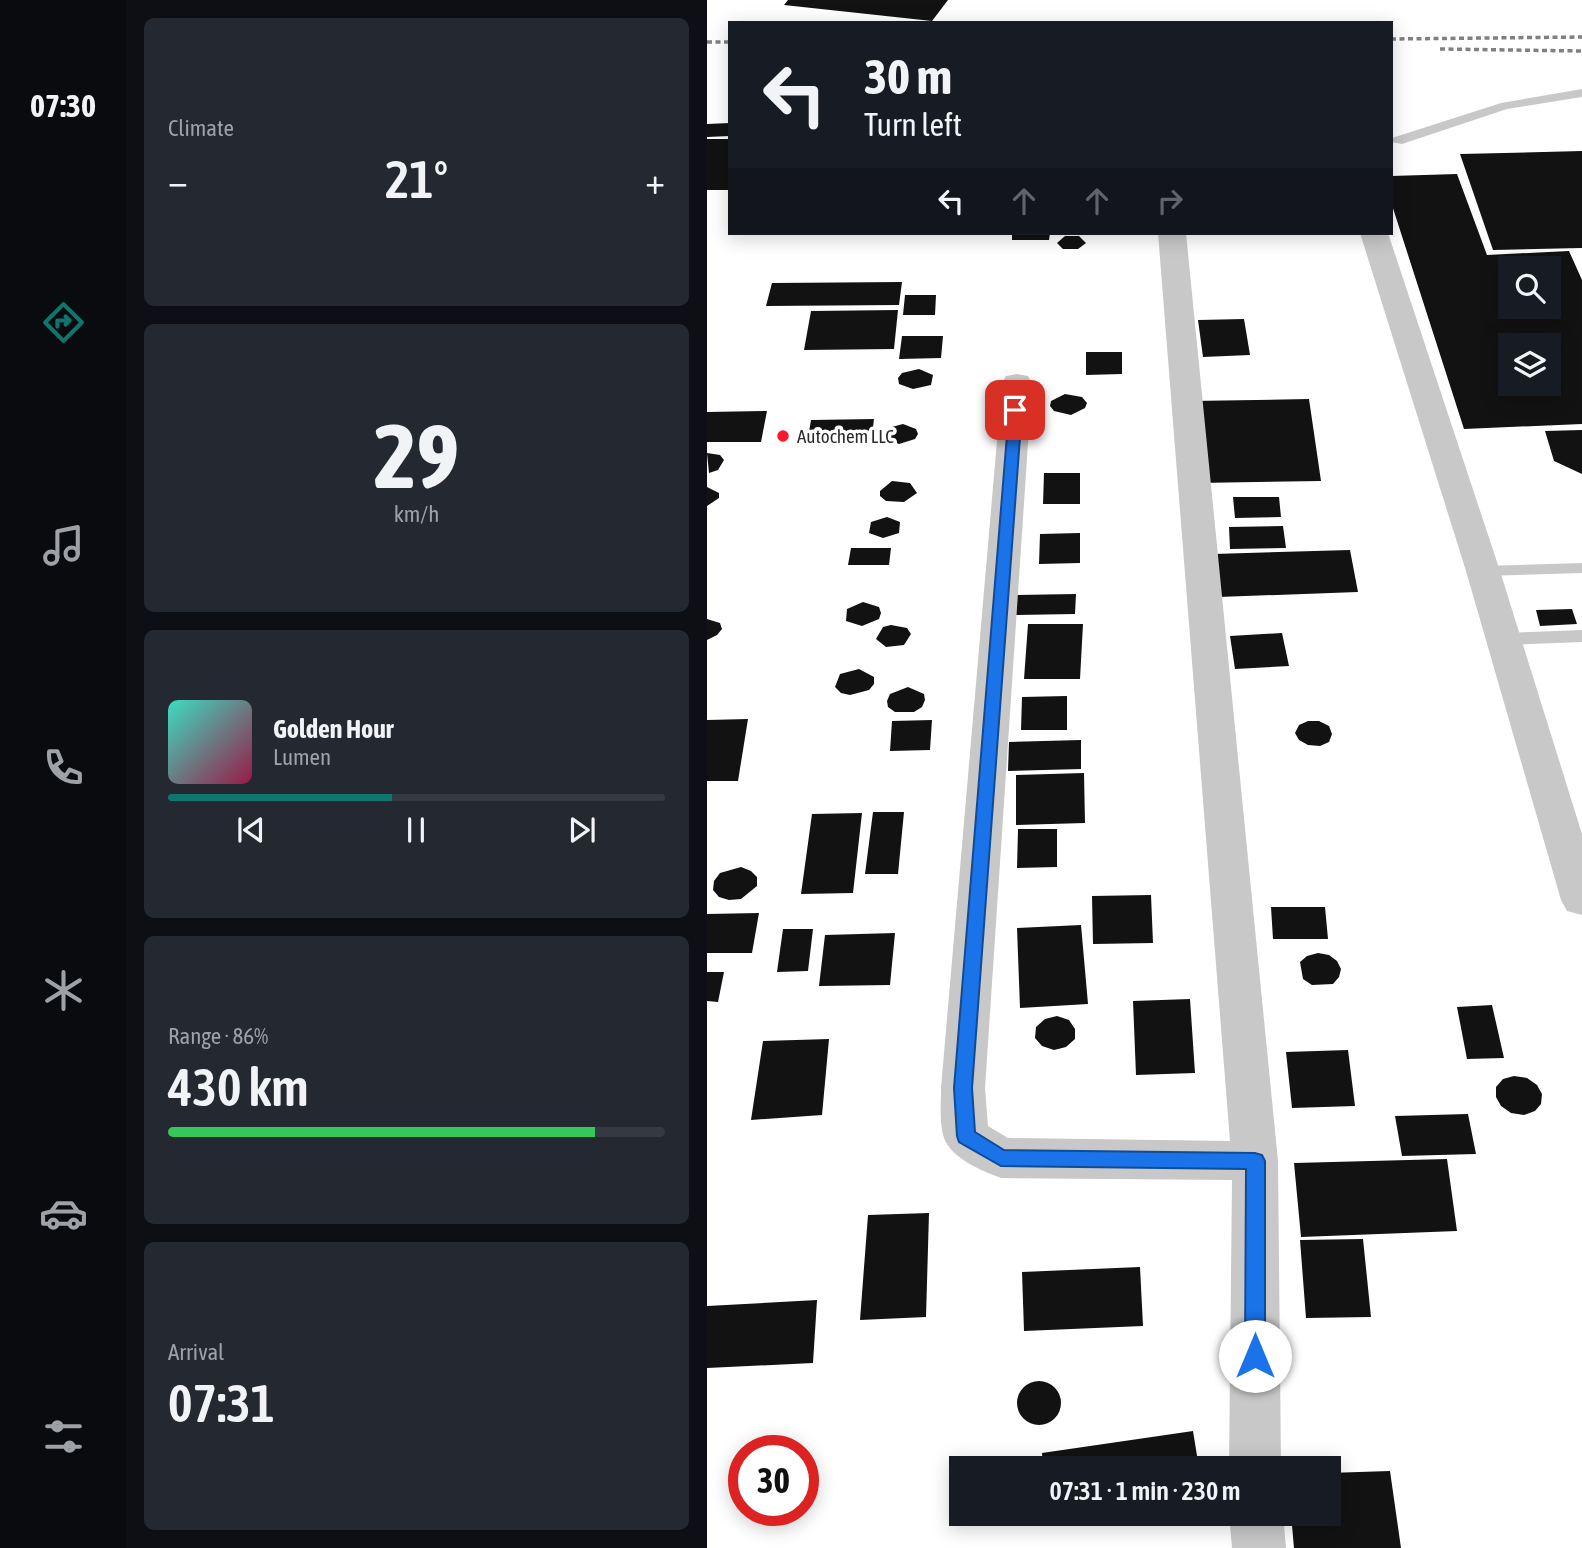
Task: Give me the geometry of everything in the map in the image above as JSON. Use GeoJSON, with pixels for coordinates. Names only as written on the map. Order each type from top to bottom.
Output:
{"type":"FeatureCollection","features":[{"type":"Feature","properties":{"kind":"street"},"geometry":{"type":"LineString","coordinates":[[1172,235],[1255,1161],[1255,1456]]}},
{"type":"Feature","properties":{"kind":"street"},"geometry":{"type":"LineString","coordinates":[[1375,235],[1483,571],[1582,900]]}},
{"type":"Feature","properties":{"kind":"street"},"geometry":{"type":"LineString","coordinates":[[1017,383],[963,1088],[966,1136],[1001,1158],[1255,1161]]}},
{"type":"Feature","properties":{"kind":"street"},"geometry":{"type":"LineString","coordinates":[[1257,1526],[1259,1548]]}},
{"type":"Feature","properties":{"kind":"lane"},"geometry":{"type":"LineString","coordinates":[[1397,141],[1505,106],[1582,93]]}},
{"type":"Feature","properties":{"kind":"lane"},"geometry":{"type":"LineString","coordinates":[[1483,571],[1582,568]]}},
{"type":"Feature","properties":{"kind":"lane"},"geometry":{"type":"LineString","coordinates":[[1503,639],[1582,636]]}},
{"type":"Feature","properties":{"kind":"building"},"geometry":{"type":"Polygon","coordinates":[[[788,0],[948,0],[932,21],[784,5],[788,0]]]}},
{"type":"Feature","properties":{"kind":"building"},"geometry":{"type":"Polygon","coordinates":[[[728,123],[728,136],[707,137],[707,124],[728,123]]]}},
{"type":"Feature","properties":{"kind":"building"},"geometry":{"type":"Polygon","coordinates":[[[707,139],[728,139],[728,190],[707,190],[707,139]]]}},
{"type":"Feature","properties":{"kind":"building"},"geometry":{"type":"Polygon","coordinates":[[[1582,151],[1582,248],[1493,250],[1460,154],[1582,151]]]}},
{"type":"Feature","properties":{"kind":"building"},"geometry":{"type":"Polygon","coordinates":[[[1457,174],[1487,255],[1569,251],[1582,280],[1582,424],[1464,429],[1393,208],[1393,176],[1457,174]]]}},
{"type":"Feature","properties":{"kind":"building"},"geometry":{"type":"Polygon","coordinates":[[[1012,235],[1050,235],[1049,240],[1012,240],[1012,235]]]}},
{"type":"Feature","properties":{"kind":"building"},"geometry":{"type":"Polygon","coordinates":[[[1065,236],[1079,236],[1086,243],[1078,249],[1063,249],[1057,243],[1065,236]]]}},
{"type":"Feature","properties":{"kind":"building"},"geometry":{"type":"Polygon","coordinates":[[[902,282],[899,305],[766,306],[772,283],[902,282]]]}},
{"type":"Feature","properties":{"kind":"building"},"geometry":{"type":"Polygon","coordinates":[[[905,295],[936,295],[935,315],[903,315],[905,295]]]}},
{"type":"Feature","properties":{"kind":"building"},"geometry":{"type":"Polygon","coordinates":[[[898,310],[894,349],[804,350],[811,311],[898,310]]]}},
{"type":"Feature","properties":{"kind":"building"},"geometry":{"type":"Polygon","coordinates":[[[1244,319],[1250,355],[1203,357],[1198,320],[1244,319]]]}},
{"type":"Feature","properties":{"kind":"building"},"geometry":{"type":"Polygon","coordinates":[[[902,336],[943,336],[941,358],[899,359],[902,336]]]}},
{"type":"Feature","properties":{"kind":"building"},"geometry":{"type":"Polygon","coordinates":[[[1086,352],[1122,352],[1122,374],[1086,375],[1086,352]]]}},
{"type":"Feature","properties":{"kind":"building"},"geometry":{"type":"Polygon","coordinates":[[[919,369],[933,375],[931,385],[913,389],[899,384],[898,378],[902,373],[919,369]]]}},
{"type":"Feature","properties":{"kind":"building"},"geometry":{"type":"Polygon","coordinates":[[[1065,394],[1082,397],[1087,403],[1085,408],[1071,415],[1054,411],[1050,406],[1051,401],[1065,394]]]}},
{"type":"Feature","properties":{"kind":"building"},"geometry":{"type":"Polygon","coordinates":[[[1309,399],[1321,481],[1197,483],[1191,401],[1309,399]]]}},
{"type":"Feature","properties":{"kind":"building"},"geometry":{"type":"Polygon","coordinates":[[[767,411],[761,442],[707,442],[707,412],[767,411]]]}},
{"type":"Feature","properties":{"kind":"building"},"geometry":{"type":"Polygon","coordinates":[[[874,419],[871,443],[807,444],[811,420],[874,419]]]}},
{"type":"Feature","properties":{"kind":"building"},"geometry":{"type":"Polygon","coordinates":[[[903,424],[916,429],[918,434],[915,439],[899,444],[885,438],[884,433],[888,428],[903,424]]]}},
{"type":"Feature","properties":{"kind":"building"},"geometry":{"type":"Polygon","coordinates":[[[1582,430],[1582,474],[1554,461],[1545,431],[1582,430]]]}},
{"type":"Feature","properties":{"kind":"building"},"geometry":{"type":"Polygon","coordinates":[[[707,453],[720,455],[724,460],[718,470],[709,473],[707,453]]]}},
{"type":"Feature","properties":{"kind":"building"},"geometry":{"type":"Polygon","coordinates":[[[1044,473],[1080,473],[1080,504],[1043,504],[1044,473]]]}},
{"type":"Feature","properties":{"kind":"building"},"geometry":{"type":"Polygon","coordinates":[[[892,481],[910,483],[917,493],[904,502],[886,501],[880,496],[880,491],[892,481]]]}},
{"type":"Feature","properties":{"kind":"building"},"geometry":{"type":"Polygon","coordinates":[[[707,487],[719,493],[719,498],[707,506],[707,487]]]}},
{"type":"Feature","properties":{"kind":"building"},"geometry":{"type":"Polygon","coordinates":[[[1233,497],[1279,497],[1281,517],[1235,518],[1233,497]]]}},
{"type":"Feature","properties":{"kind":"building"},"geometry":{"type":"Polygon","coordinates":[[[887,517],[900,522],[899,533],[883,538],[869,533],[871,522],[887,517]]]}},
{"type":"Feature","properties":{"kind":"building"},"geometry":{"type":"Polygon","coordinates":[[[1283,526],[1286,548],[1230,549],[1229,527],[1283,526]]]}},
{"type":"Feature","properties":{"kind":"building"},"geometry":{"type":"Polygon","coordinates":[[[1080,533],[1080,563],[1039,564],[1040,534],[1080,533]]]}},
{"type":"Feature","properties":{"kind":"building"},"geometry":{"type":"Polygon","coordinates":[[[851,548],[891,548],[889,565],[848,565],[851,548]]]}},
{"type":"Feature","properties":{"kind":"building"},"geometry":{"type":"Polygon","coordinates":[[[1350,550],[1358,592],[1218,597],[1213,554],[1350,550]]]}},
{"type":"Feature","properties":{"kind":"building"},"geometry":{"type":"Polygon","coordinates":[[[1076,594],[1075,614],[1014,615],[1015,595],[1076,594]]]}},
{"type":"Feature","properties":{"kind":"building"},"geometry":{"type":"Polygon","coordinates":[[[863,602],[879,607],[879,619],[862,626],[846,621],[847,609],[863,602]]]}},
{"type":"Feature","properties":{"kind":"building"},"geometry":{"type":"Polygon","coordinates":[[[1572,609],[1577,624],[1540,626],[1536,610],[1572,609]]]}},
{"type":"Feature","properties":{"kind":"building"},"geometry":{"type":"Polygon","coordinates":[[[707,619],[720,623],[722,629],[707,640],[707,619]]]}},
{"type":"Feature","properties":{"kind":"building"},"geometry":{"type":"Polygon","coordinates":[[[1028,624],[1083,624],[1080,679],[1024,679],[1028,624]]]}},
{"type":"Feature","properties":{"kind":"building"},"geometry":{"type":"Polygon","coordinates":[[[891,625],[907,628],[911,634],[904,645],[886,647],[876,639],[883,627],[891,625]]]}},
{"type":"Feature","properties":{"kind":"building"},"geometry":{"type":"Polygon","coordinates":[[[1282,633],[1289,666],[1235,669],[1230,636],[1282,633]]]}},
{"type":"Feature","properties":{"kind":"building"},"geometry":{"type":"Polygon","coordinates":[[[859,669],[874,677],[874,684],[869,690],[850,695],[841,693],[835,687],[840,674],[859,669]]]}},
{"type":"Feature","properties":{"kind":"building"},"geometry":{"type":"Polygon","coordinates":[[[908,687],[924,694],[922,707],[914,712],[895,712],[888,707],[890,694],[908,687]]]}},
{"type":"Feature","properties":{"kind":"building"},"geometry":{"type":"Polygon","coordinates":[[[1067,696],[1067,730],[1021,730],[1022,697],[1067,696]]]}},
{"type":"Feature","properties":{"kind":"building"},"geometry":{"type":"Polygon","coordinates":[[[748,719],[738,781],[707,781],[707,720],[748,719]]]}},
{"type":"Feature","properties":{"kind":"building"},"geometry":{"type":"Polygon","coordinates":[[[932,720],[930,750],[890,751],[892,721],[932,720]]]}},
{"type":"Feature","properties":{"kind":"building"},"geometry":{"type":"Polygon","coordinates":[[[1308,721],[1319,721],[1329,726],[1332,734],[1329,742],[1320,746],[1308,745],[1299,740],[1295,733],[1299,725],[1308,721]]]}},
{"type":"Feature","properties":{"kind":"building"},"geometry":{"type":"Polygon","coordinates":[[[1081,740],[1081,769],[1008,771],[1009,742],[1081,740]]]}},
{"type":"Feature","properties":{"kind":"building"},"geometry":{"type":"Polygon","coordinates":[[[1084,773],[1085,823],[1016,825],[1016,775],[1084,773]]]}},
{"type":"Feature","properties":{"kind":"building"},"geometry":{"type":"Polygon","coordinates":[[[873,812],[904,812],[898,874],[865,874],[873,812]]]}},
{"type":"Feature","properties":{"kind":"building"},"geometry":{"type":"Polygon","coordinates":[[[862,813],[853,893],[801,894],[812,814],[862,813]]]}},
{"type":"Feature","properties":{"kind":"building"},"geometry":{"type":"Polygon","coordinates":[[[1018,829],[1057,829],[1057,867],[1017,868],[1018,829]]]}},
{"type":"Feature","properties":{"kind":"building"},"geometry":{"type":"Polygon","coordinates":[[[741,867],[757,877],[757,886],[741,899],[719,897],[713,890],[714,881],[720,873],[741,867]]]}},
{"type":"Feature","properties":{"kind":"building"},"geometry":{"type":"Polygon","coordinates":[[[1151,895],[1153,943],[1093,944],[1092,896],[1151,895]]]}},
{"type":"Feature","properties":{"kind":"building"},"geometry":{"type":"Polygon","coordinates":[[[1271,907],[1325,907],[1328,939],[1273,939],[1271,907]]]}},
{"type":"Feature","properties":{"kind":"building"},"geometry":{"type":"Polygon","coordinates":[[[759,913],[752,953],[707,953],[707,914],[759,913]]]}},
{"type":"Feature","properties":{"kind":"building"},"geometry":{"type":"Polygon","coordinates":[[[1081,925],[1088,1004],[1020,1008],[1017,928],[1081,925]]]}},
{"type":"Feature","properties":{"kind":"building"},"geometry":{"type":"Polygon","coordinates":[[[783,929],[813,929],[808,971],[777,972],[783,929]]]}},
{"type":"Feature","properties":{"kind":"building"},"geometry":{"type":"Polygon","coordinates":[[[895,933],[890,985],[819,986],[825,935],[895,933]]]}},
{"type":"Feature","properties":{"kind":"building"},"geometry":{"type":"Polygon","coordinates":[[[1318,953],[1329,955],[1337,961],[1341,969],[1333,984],[1312,985],[1303,979],[1300,962],[1307,956],[1318,953]]]}},
{"type":"Feature","properties":{"kind":"building"},"geometry":{"type":"Polygon","coordinates":[[[707,972],[724,972],[718,1002],[707,1001],[707,972]]]}},
{"type":"Feature","properties":{"kind":"building"},"geometry":{"type":"Polygon","coordinates":[[[1190,999],[1195,1073],[1136,1075],[1133,1001],[1190,999]]]}},
{"type":"Feature","properties":{"kind":"building"},"geometry":{"type":"Polygon","coordinates":[[[1492,1005],[1504,1058],[1467,1059],[1457,1007],[1492,1005]]]}},
{"type":"Feature","properties":{"kind":"building"},"geometry":{"type":"Polygon","coordinates":[[[1057,1016],[1069,1020],[1075,1029],[1075,1039],[1066,1047],[1054,1050],[1042,1046],[1035,1038],[1036,1027],[1045,1019],[1057,1016]]]}},
{"type":"Feature","properties":{"kind":"building"},"geometry":{"type":"Polygon","coordinates":[[[829,1039],[822,1115],[751,1120],[763,1041],[829,1039]]]}},
{"type":"Feature","properties":{"kind":"building"},"geometry":{"type":"Polygon","coordinates":[[[1348,1050],[1355,1106],[1292,1108],[1286,1052],[1348,1050]]]}},
{"type":"Feature","properties":{"kind":"building"},"geometry":{"type":"Polygon","coordinates":[[[1514,1076],[1527,1078],[1537,1085],[1542,1094],[1541,1104],[1535,1111],[1524,1115],[1511,1113],[1501,1106],[1496,1097],[1496,1087],[1503,1079],[1514,1076]]]}},
{"type":"Feature","properties":{"kind":"building"},"geometry":{"type":"Polygon","coordinates":[[[1468,1114],[1476,1154],[1402,1156],[1395,1116],[1468,1114]]]}},
{"type":"Feature","properties":{"kind":"building"},"geometry":{"type":"Polygon","coordinates":[[[1447,1159],[1457,1231],[1301,1237],[1294,1163],[1447,1159]]]}},
{"type":"Feature","properties":{"kind":"building"},"geometry":{"type":"Polygon","coordinates":[[[929,1213],[926,1317],[860,1320],[868,1215],[929,1213]]]}},
{"type":"Feature","properties":{"kind":"building"},"geometry":{"type":"Polygon","coordinates":[[[1363,1239],[1371,1317],[1306,1318],[1300,1240],[1363,1239]]]}},
{"type":"Feature","properties":{"kind":"building"},"geometry":{"type":"Polygon","coordinates":[[[1140,1267],[1143,1326],[1024,1331],[1022,1272],[1140,1267]]]}},
{"type":"Feature","properties":{"kind":"building"},"geometry":{"type":"Polygon","coordinates":[[[817,1300],[813,1363],[707,1368],[707,1306],[817,1300]]]}},
{"type":"Feature","properties":{"kind":"building"},"geometry":{"type":"Polygon","coordinates":[[[1039,1381],[1048,1382],[1055,1387],[1060,1394],[1060,1412],[1055,1419],[1048,1424],[1039,1425],[1030,1424],[1023,1419],[1018,1412],[1017,1403],[1018,1394],[1023,1387],[1030,1382],[1039,1381]]]}},
{"type":"Feature","properties":{"kind":"building"},"geometry":{"type":"Polygon","coordinates":[[[1193,1431],[1197,1456],[1042,1456],[1042,1453],[1193,1431]]]}},
{"type":"Feature","properties":{"kind":"building"},"geometry":{"type":"Polygon","coordinates":[[[1390,1471],[1401,1548],[1294,1548],[1292,1526],[1341,1526],[1341,1473],[1390,1471]]]}},
{"type":"Feature","properties":{"kind":"railway"},"geometry":{"type":"LineString","coordinates":[[1393,39],[1582,37]]}},
{"type":"Feature","properties":{"kind":"railway"},"geometry":{"type":"LineString","coordinates":[[707,42],[728,42]]}},
{"type":"Feature","properties":{"kind":"railway"},"geometry":{"type":"LineString","coordinates":[[1440,49],[1582,51]]}},
{"type":"Feature","properties":{"kind":"place","name":"Autochem LLC"},"geometry":{"type":"Point","coordinates":[783,436]}},
{"type":"Feature","properties":{"kind":"route"},"geometry":{"type":"LineString","coordinates":[[1015,410],[963,1088],[966,1136],[1001,1158],[1255,1161],[1255,1356]]}}]}
